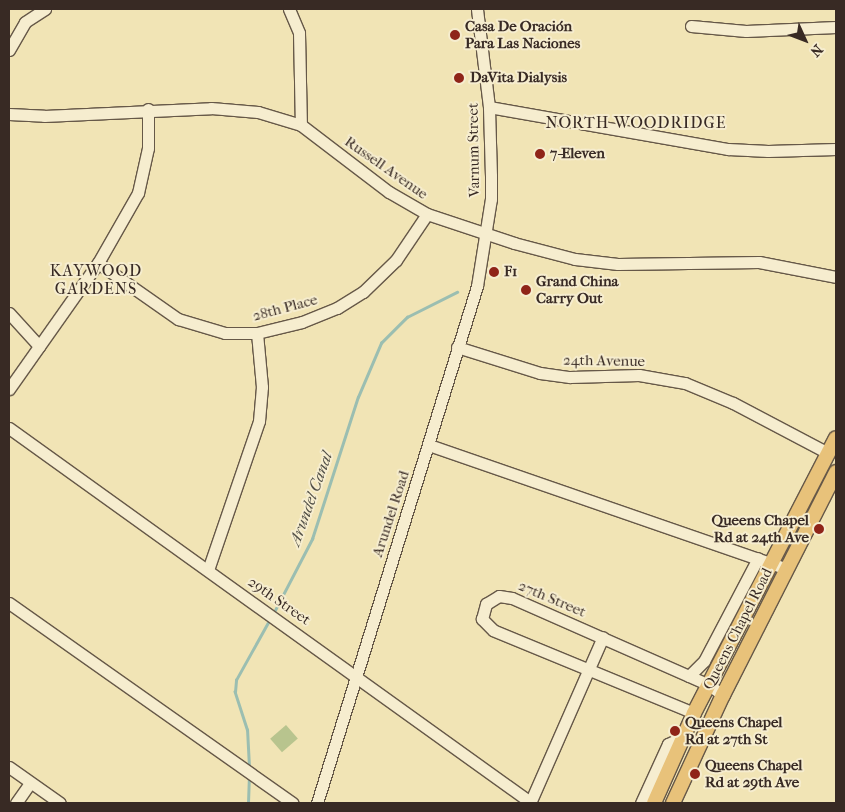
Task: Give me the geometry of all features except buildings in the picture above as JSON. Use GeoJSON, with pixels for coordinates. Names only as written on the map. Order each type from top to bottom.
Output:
{"type":"FeatureCollection","features":[{"type":"Feature","properties":{"kind":"main road","name":"Queens Chapel Road"},"geometry":{"type":"LineString","coordinates":[[654,803],[694,713],[772,563],[834,450],[836,438]]}},
{"type":"Feature","properties":{"kind":"main road","name":"Queens Chapel Road"},"geometry":{"type":"LineString","coordinates":[[673,803],[724,694],[836,472]]}},
{"type":"Feature","properties":{"kind":"street"},"geometry":{"type":"LineString","coordinates":[[9,50],[25,22],[45,9]]}},
{"type":"Feature","properties":{"kind":"street"},"geometry":{"type":"LineString","coordinates":[[289,9],[299,33],[301,125]]}},
{"type":"Feature","properties":{"kind":"street","name":"Varnum Street"},"geometry":{"type":"LineString","coordinates":[[477,9],[489,107],[491,199],[486,232]]}},
{"type":"Feature","properties":{"kind":"street"},"geometry":{"type":"LineString","coordinates":[[691,26],[746,31],[836,27]]}},
{"type":"Feature","properties":{"kind":"street"},"geometry":{"type":"LineString","coordinates":[[489,107],[728,149],[768,152],[836,149]]}},
{"type":"Feature","properties":{"kind":"street","name":"Russell Avenue"},"geometry":{"type":"LineString","coordinates":[[9,114],[113,113],[148,109],[211,108],[248,111],[301,125],[389,192],[427,214],[486,232],[514,243],[575,259],[618,264],[759,262],[815,270],[836,277]]}},
{"type":"Feature","properties":{"kind":"street"},"geometry":{"type":"LineString","coordinates":[[9,389],[98,263],[138,193],[148,148],[148,109]]}},
{"type":"Feature","properties":{"kind":"street","name":"28th Place"},"geometry":{"type":"LineString","coordinates":[[98,263],[178,319],[225,332],[258,333],[319,315],[363,292],[396,260],[427,214]]}},
{"type":"Feature","properties":{"kind":"street","name":"Arundel Road"},"geometry":{"type":"LineString","coordinates":[[317,803],[355,674],[429,445],[457,346],[477,286],[486,232]]}},
{"type":"Feature","properties":{"kind":"street"},"geometry":{"type":"LineString","coordinates":[[9,313],[39,346]]}},
{"type":"Feature","properties":{"kind":"street"},"geometry":{"type":"LineString","coordinates":[[208,570],[259,421],[262,387],[258,333]]}},
{"type":"Feature","properties":{"kind":"street","name":"24th Avenue"},"geometry":{"type":"LineString","coordinates":[[457,346],[540,373],[570,377],[640,375],[685,383],[834,450]]}},
{"type":"Feature","properties":{"kind":"street","name":"29th Street"},"geometry":{"type":"LineString","coordinates":[[9,428],[285,623],[530,802]]}},
{"type":"Feature","properties":{"kind":"street"},"geometry":{"type":"LineString","coordinates":[[429,445],[787,569]]}},
{"type":"Feature","properties":{"kind":"street","name":"Queens Chapel Road"},"geometry":{"type":"LineString","coordinates":[[688,676],[704,662],[758,558]]}},
{"type":"Feature","properties":{"kind":"street","name":"27th Street"},"geometry":{"type":"LineString","coordinates":[[694,713],[588,668],[498,633],[485,625],[482,612],[492,598],[512,598],[709,685],[724,694]]}},
{"type":"Feature","properties":{"kind":"street"},"geometry":{"type":"LineString","coordinates":[[9,603],[293,803]]}},
{"type":"Feature","properties":{"kind":"street"},"geometry":{"type":"LineString","coordinates":[[530,802],[588,668],[603,638]]}},
{"type":"Feature","properties":{"kind":"street","name":"Queens Chapel Road"},"geometry":{"type":"LineString","coordinates":[[641,803],[668,744],[683,737]]}},
{"type":"Feature","properties":{"kind":"street"},"geometry":{"type":"LineString","coordinates":[[9,767],[60,803]]}},
{"type":"Feature","properties":{"kind":"street"},"geometry":{"type":"LineString","coordinates":[[16,803],[30,782]]}},
{"type":"Feature","properties":{"kind":"green space"},"geometry":{"type":"Polygon","coordinates":[[[286,725],[298,739],[282,752],[270,739],[286,725]]]}},
{"type":"Feature","properties":{"kind":"waterway","name":"Arundel Canal"},"geometry":{"type":"LineString","coordinates":[[273,614],[312,539],[358,397],[381,343],[407,317],[457,292]]}},
{"type":"Feature","properties":{"kind":"waterway","name":"Arundel Canal"},"geometry":{"type":"LineString","coordinates":[[249,767],[247,730],[235,692],[236,680],[270,619]]}},
{"type":"Feature","properties":{"kind":"waterway","name":"Arundel Canal"},"geometry":{"type":"LineString","coordinates":[[248,803],[249,777]]}},
{"type":"Feature","properties":{"kind":"place","name":"Casa De Oración Para Las Naciones"},"geometry":{"type":"Point","coordinates":[455,35]}},
{"type":"Feature","properties":{"kind":"place","name":"DaVita Dialysis"},"geometry":{"type":"Point","coordinates":[459,78]}},
{"type":"Feature","properties":{"kind":"place","name":"7-Eleven"},"geometry":{"type":"Point","coordinates":[540,154]}},
{"type":"Feature","properties":{"kind":"place","name":"F1"},"geometry":{"type":"Point","coordinates":[494,272]}},
{"type":"Feature","properties":{"kind":"place","name":"Grand China Carry Out"},"geometry":{"type":"Point","coordinates":[526,290]}},
{"type":"Feature","properties":{"kind":"place","name":"Queens Chapel Rd at 24th Ave"},"geometry":{"type":"Point","coordinates":[819,529]}},
{"type":"Feature","properties":{"kind":"place","name":"Queens Chapel Rd at 27th St"},"geometry":{"type":"Point","coordinates":[675,731]}},
{"type":"Feature","properties":{"kind":"place","name":"Queens Chapel Rd at 29th Ave"},"geometry":{"type":"Point","coordinates":[695,774]}},
{"type":"Feature","properties":{"kind":"district","name":"NORTH WOODRIDGE"},"geometry":{"type":"Point","coordinates":[636,123]}},
{"type":"Feature","properties":{"kind":"district","name":"KAYWOOD GARDENS"},"geometry":{"type":"Point","coordinates":[96,280]}}]}
